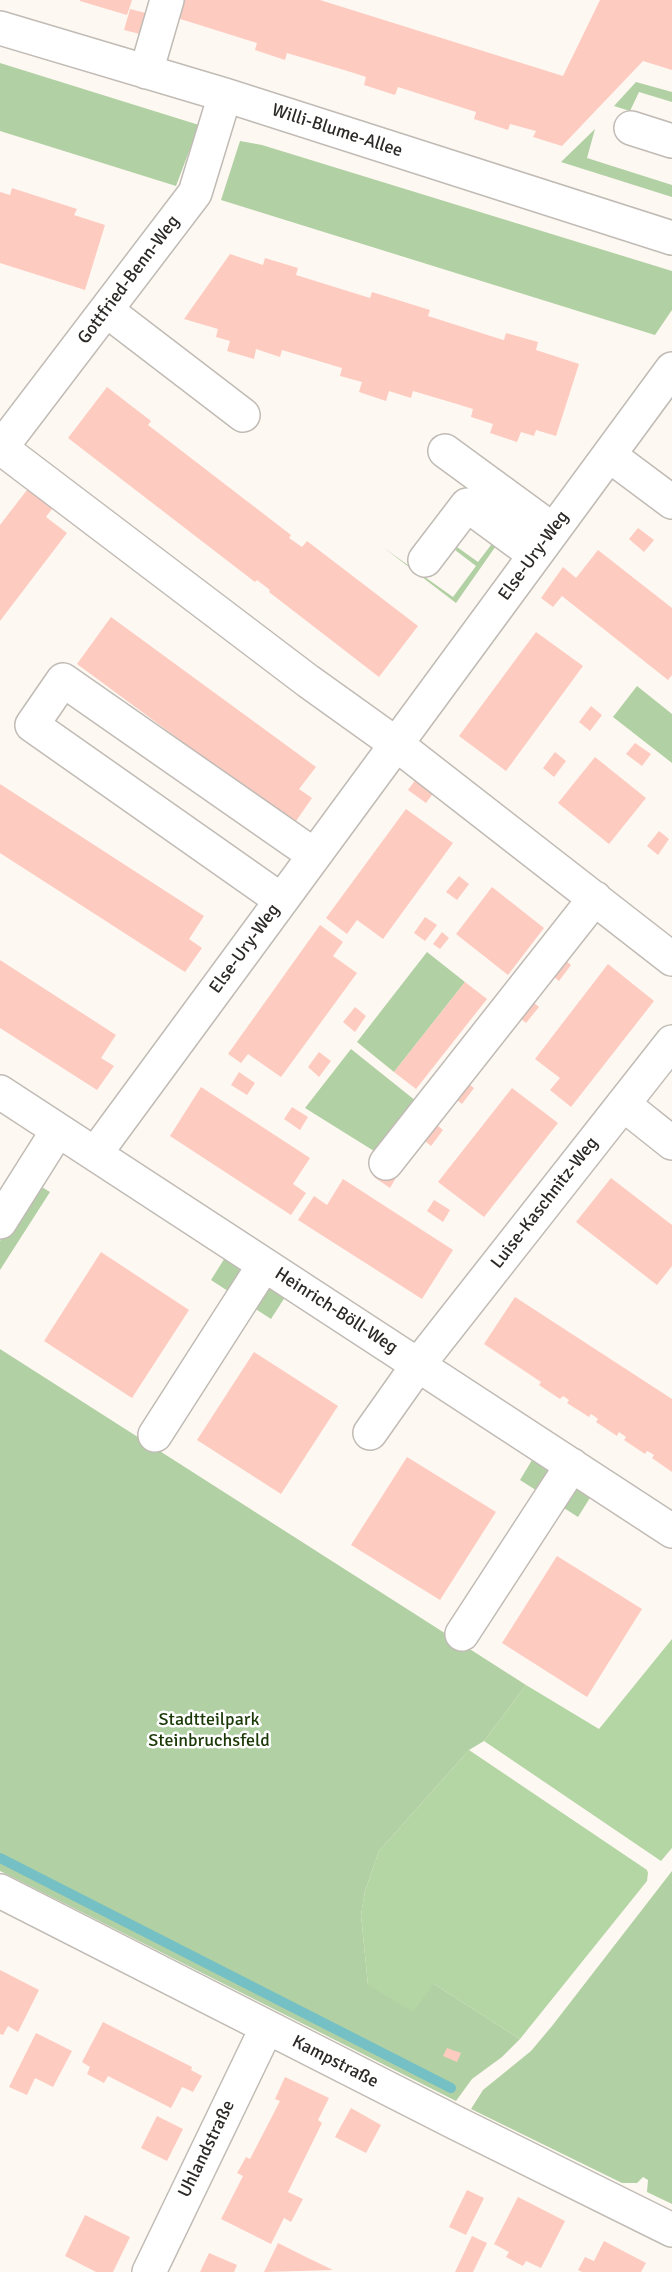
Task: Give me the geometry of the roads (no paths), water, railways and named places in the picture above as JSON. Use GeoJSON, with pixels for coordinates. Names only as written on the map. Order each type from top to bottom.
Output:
{"type":"FeatureCollection","features":[{"type":"Feature","properties":{"kind":"street"},"geometry":{"type":"LineString","coordinates":[[146,72],[167,0]]}},
{"type":"Feature","properties":{"kind":"street","name":"Willi-Blume-Allee"},"geometry":{"type":"LineString","coordinates":[[0,28],[225,95],[672,238]]}},
{"type":"Feature","properties":{"kind":"street","name":"Gottfried-Benn-Weg"},"geometry":{"type":"LineString","coordinates":[[1,448],[195,193],[225,95]]}},
{"type":"Feature","properties":{"kind":"street"},"geometry":{"type":"LineString","coordinates":[[631,128],[672,141]]}},
{"type":"Feature","properties":{"kind":"street"},"geometry":{"type":"LineString","coordinates":[[106,310],[243,415]]}},
{"type":"Feature","properties":{"kind":"street","name":"Else-Ury-Weg"},"geometry":{"type":"LineString","coordinates":[[95,1154],[672,369]]}},
{"type":"Feature","properties":{"kind":"street"},"geometry":{"type":"LineString","coordinates":[[1,448],[308,681],[396,744],[672,958]]}},
{"type":"Feature","properties":{"kind":"street"},"geometry":{"type":"LineString","coordinates":[[445,451],[544,543]]}},
{"type":"Feature","properties":{"kind":"street"},"geometry":{"type":"LineString","coordinates":[[609,455],[672,502]]}},
{"type":"Feature","properties":{"kind":"street"},"geometry":{"type":"LineString","coordinates":[[425,560],[467,505],[544,543]]}},
{"type":"Feature","properties":{"kind":"street"},"geometry":{"type":"LineString","coordinates":[[281,900],[23,719],[55,674],[314,855]]}},
{"type":"Feature","properties":{"kind":"street"},"geometry":{"type":"LineString","coordinates":[[386,1163],[595,898]]}},
{"type":"Feature","properties":{"kind":"street","name":"Luise-Kaschnitz-Weg"},"geometry":{"type":"LineString","coordinates":[[370,1433],[418,1365],[672,1042]]}},
{"type":"Feature","properties":{"kind":"street","name":"Heinrich-Böll-Weg"},"geometry":{"type":"LineString","coordinates":[[0,1092],[672,1531]]}},
{"type":"Feature","properties":{"kind":"street"},"geometry":{"type":"LineString","coordinates":[[623,1104],[672,1143]]}},
{"type":"Feature","properties":{"kind":"street"},"geometry":{"type":"LineString","coordinates":[[0,1222],[58,1130]]}},
{"type":"Feature","properties":{"kind":"street"},"geometry":{"type":"LineString","coordinates":[[155,1435],[264,1265]]}},
{"type":"Feature","properties":{"kind":"street"},"geometry":{"type":"LineString","coordinates":[[462,1634],[572,1465]]}},
{"type":"Feature","properties":{"kind":"street","name":"Kampstraße"},"geometry":{"type":"LineString","coordinates":[[0,1891],[672,2230]]}},
{"type":"Feature","properties":{"kind":"street","name":"Uhlandstraße"},"geometry":{"type":"LineString","coordinates":[[149,2272],[267,2026]]}},
{"type":"Feature","properties":{"kind":"waterway"},"geometry":{"type":"LineString","coordinates":[[0,1858],[451,2088]]}},
{"type":"Feature","properties":{"kind":"park label","name":"Stadtteilpark Steinbruchsfeld"},"geometry":{"type":"Point","coordinates":[209,1730]}}]}
